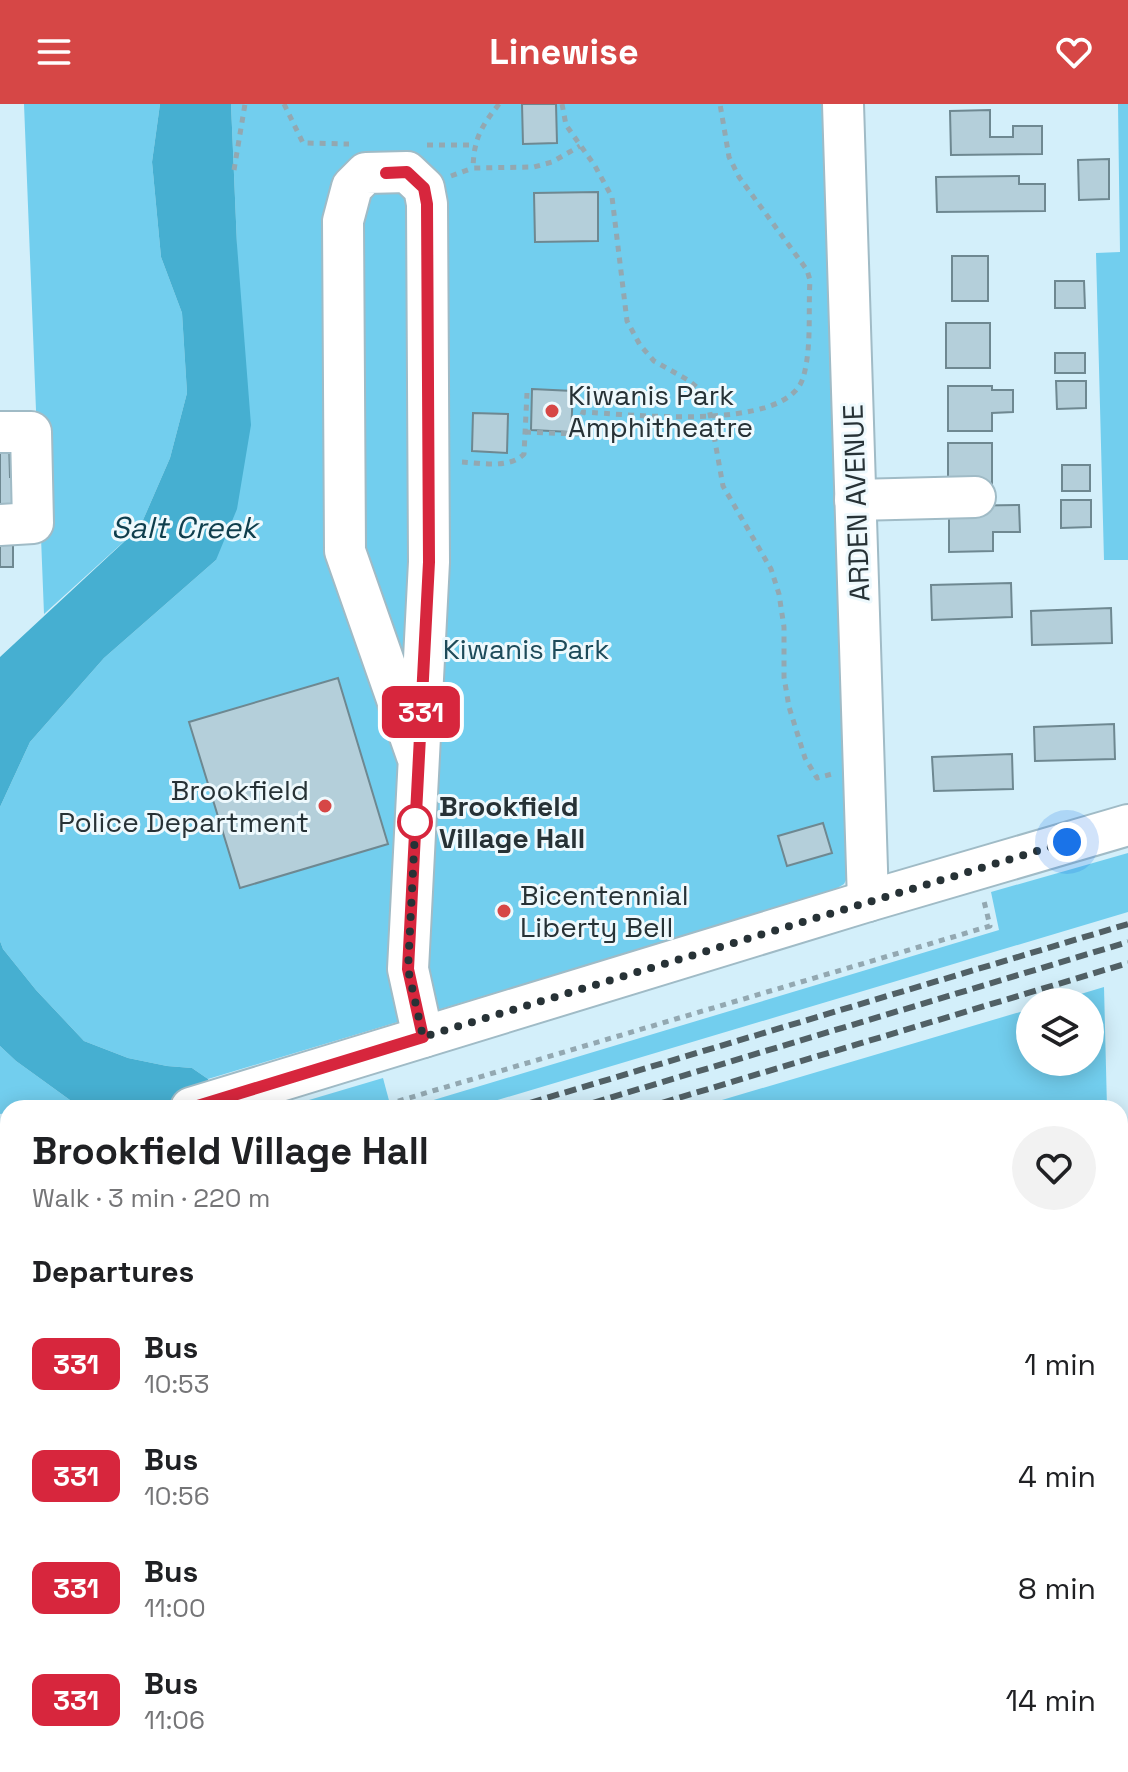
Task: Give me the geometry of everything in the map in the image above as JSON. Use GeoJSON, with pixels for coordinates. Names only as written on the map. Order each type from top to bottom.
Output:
{"type":"FeatureCollection","features":[{"type":"Feature","properties":{"kind":"street","name":"ARDEN AVENUE"},"geometry":{"type":"LineString","coordinates":[[843,104],[868,901]]}},
{"type":"Feature","properties":{"kind":"street"},"geometry":{"type":"LineString","coordinates":[[418,759],[345,551],[343,221],[352,187],[366,173],[407,172],[424,188],[427,204],[429,562],[408,969],[423,1037]]}},
{"type":"Feature","properties":{"kind":"street"},"geometry":{"type":"LineString","coordinates":[[0,525],[33,523],[16,432]]}},
{"type":"Feature","properties":{"kind":"street"},"geometry":{"type":"LineString","coordinates":[[855,500],[975,497]]}},
{"type":"Feature","properties":{"kind":"street"},"geometry":{"type":"LineString","coordinates":[[218,1100],[977,868],[1128,825]]}},
{"type":"Feature","properties":{"kind":"path"},"geometry":{"type":"LineString","coordinates":[[234,170],[245,104]]}},
{"type":"Feature","properties":{"kind":"path"},"geometry":{"type":"LineString","coordinates":[[499,104],[483,123],[474,145],[473,168],[534,167],[552,162],[580,146]]}},
{"type":"Feature","properties":{"kind":"path"},"geometry":{"type":"LineString","coordinates":[[562,104],[566,125],[612,197],[627,321],[640,345],[654,361],[703,392],[723,486],[771,569],[784,627],[784,677],[789,707],[805,758],[817,778],[864,765]]}},
{"type":"Feature","properties":{"kind":"path"},"geometry":{"type":"LineString","coordinates":[[525,432],[577,434],[583,412],[710,417],[767,408],[785,398],[802,381],[807,345],[807,270],[747,191],[729,157],[720,104]]}},
{"type":"Feature","properties":{"kind":"path"},"geometry":{"type":"LineString","coordinates":[[428,462],[517,461],[524,454],[527,393]]}},
{"type":"Feature","properties":{"kind":"path"},"geometry":{"type":"LineString","coordinates":[[402,1100],[990,926],[977,868]]}},
{"type":"Feature","properties":{"kind":"green space"},"geometry":{"type":"Polygon","coordinates":[[[24,104],[160,104],[152,162],[161,257],[182,313],[187,393],[170,458],[140,527],[44,614],[24,104]]]}},
{"type":"Feature","properties":{"kind":"green space","name":"Kiwanis Park"},"geometry":{"type":"Polygon","coordinates":[[[231,104],[829,104],[849,874],[844,884],[831,892],[208,1079],[192,1068],[128,1058],[84,1041],[3,949],[0,941],[0,807],[30,742],[104,658],[216,560],[237,245],[231,104]]]}},
{"type":"Feature","properties":{"kind":"green space"},"geometry":{"type":"Polygon","coordinates":[[[1118,104],[1128,104],[1128,560],[1104,560],[1096,253],[1120,252],[1118,104]]]}},
{"type":"Feature","properties":{"kind":"green space"},"geometry":{"type":"Polygon","coordinates":[[[1128,853],[1128,912],[498,1100],[434,1100],[999,930],[991,892],[1128,853]]]}},
{"type":"Feature","properties":{"kind":"green space"},"geometry":{"type":"Polygon","coordinates":[[[1104,987],[1107,1100],[722,1100],[1016,1013],[1016,1076],[1104,1076],[1104,988],[1101,988],[1104,987]]]}},
{"type":"Feature","properties":{"kind":"green space"},"geometry":{"type":"Polygon","coordinates":[[[0,1046],[70,1100],[0,1100],[0,1046]]]}},
{"type":"Feature","properties":{"kind":"green space"},"geometry":{"type":"Polygon","coordinates":[[[383,1078],[389,1100],[309,1100],[383,1078]]]}},
{"type":"Feature","properties":{"kind":"water","name":"Salt Creek"},"geometry":{"type":"Polygon","coordinates":[[[160,104],[231,104],[237,245],[251,425],[237,509],[216,560],[104,658],[30,742],[0,807],[0,657],[140,527],[170,458],[187,393],[182,313],[161,257],[152,162],[160,104]]]}},
{"type":"Feature","properties":{"kind":"water"},"geometry":{"type":"Polygon","coordinates":[[[0,941],[36,990],[84,1041],[128,1058],[192,1068],[208,1079],[215,1100],[70,1100],[0,1046],[0,941]]]}},
{"type":"Feature","properties":{"kind":"building"},"geometry":{"type":"Polygon","coordinates":[[[522,104],[556,104],[557,143],[523,144],[522,104]]]}},
{"type":"Feature","properties":{"kind":"building"},"geometry":{"type":"Polygon","coordinates":[[[990,110],[990,137],[1013,137],[1013,126],[1042,126],[1042,154],[951,155],[950,111],[990,110]]]}},
{"type":"Feature","properties":{"kind":"building"},"geometry":{"type":"Polygon","coordinates":[[[1109,159],[1109,199],[1079,200],[1078,160],[1109,159]]]}},
{"type":"Feature","properties":{"kind":"building"},"geometry":{"type":"Polygon","coordinates":[[[1019,176],[1019,184],[1045,184],[1045,211],[937,212],[936,177],[1019,176]]]}},
{"type":"Feature","properties":{"kind":"building"},"geometry":{"type":"Polygon","coordinates":[[[598,192],[598,241],[535,242],[534,193],[598,192]]]}},
{"type":"Feature","properties":{"kind":"building"},"geometry":{"type":"Polygon","coordinates":[[[952,256],[988,256],[988,301],[952,301],[952,256]]]}},
{"type":"Feature","properties":{"kind":"building"},"geometry":{"type":"Polygon","coordinates":[[[1055,281],[1084,281],[1085,308],[1055,308],[1055,281]]]}},
{"type":"Feature","properties":{"kind":"building"},"geometry":{"type":"Polygon","coordinates":[[[946,323],[990,323],[990,368],[946,368],[946,323]]]}},
{"type":"Feature","properties":{"kind":"building"},"geometry":{"type":"Polygon","coordinates":[[[1055,353],[1085,353],[1085,373],[1055,373],[1055,353]]]}},
{"type":"Feature","properties":{"kind":"building"},"geometry":{"type":"Polygon","coordinates":[[[1056,381],[1086,381],[1086,408],[1057,409],[1056,381]]]}},
{"type":"Feature","properties":{"kind":"building"},"geometry":{"type":"Polygon","coordinates":[[[948,386],[992,386],[992,390],[1013,390],[1013,412],[992,413],[992,431],[948,431],[948,386]]]}},
{"type":"Feature","properties":{"kind":"building","name":"Kiwanis Park Amphitheatre"},"geometry":{"type":"Polygon","coordinates":[[[532,389],[573,391],[571,432],[531,430],[532,389]]]}},
{"type":"Feature","properties":{"kind":"building"},"geometry":{"type":"Polygon","coordinates":[[[473,413],[508,414],[507,453],[472,451],[473,413]]]}},
{"type":"Feature","properties":{"kind":"building"},"geometry":{"type":"Polygon","coordinates":[[[9,441],[10,477],[23,477],[24,518],[0,518],[0,442],[9,441]]]}},
{"type":"Feature","properties":{"kind":"building"},"geometry":{"type":"Polygon","coordinates":[[[948,443],[992,443],[992,489],[948,489],[948,443]]]}},
{"type":"Feature","properties":{"kind":"building"},"geometry":{"type":"Polygon","coordinates":[[[1062,465],[1090,465],[1090,491],[1062,491],[1062,465]]]}},
{"type":"Feature","properties":{"kind":"building"},"geometry":{"type":"Polygon","coordinates":[[[1061,500],[1091,500],[1091,527],[1061,528],[1061,500]]]}},
{"type":"Feature","properties":{"kind":"building"},"geometry":{"type":"Polygon","coordinates":[[[1019,505],[1020,532],[993,532],[993,551],[949,552],[949,506],[1019,505]]]}},
{"type":"Feature","properties":{"kind":"building"},"geometry":{"type":"Polygon","coordinates":[[[0,536],[13,536],[13,567],[0,567],[0,536]]]}},
{"type":"Feature","properties":{"kind":"building"},"geometry":{"type":"Polygon","coordinates":[[[1011,583],[1012,617],[932,620],[931,585],[1011,583]]]}},
{"type":"Feature","properties":{"kind":"building"},"geometry":{"type":"Polygon","coordinates":[[[1111,608],[1112,643],[1032,645],[1031,611],[1111,608]]]}},
{"type":"Feature","properties":{"kind":"building","name":"Brookfield Village Hall"},"geometry":{"type":"Polygon","coordinates":[[[338,678],[388,844],[240,888],[189,722],[338,678]]]}},
{"type":"Feature","properties":{"kind":"building"},"geometry":{"type":"Polygon","coordinates":[[[1114,724],[1115,759],[1035,761],[1034,727],[1114,724]]]}},
{"type":"Feature","properties":{"kind":"building"},"geometry":{"type":"Polygon","coordinates":[[[1012,754],[1013,789],[934,791],[932,757],[1012,754]]]}},
{"type":"Feature","properties":{"kind":"building"},"geometry":{"type":"Polygon","coordinates":[[[823,823],[832,853],[787,866],[778,836],[823,823]]]}},
{"type":"Feature","properties":{"kind":"railway"},"geometry":{"type":"LineString","coordinates":[[540,1100],[1128,924]]}},
{"type":"Feature","properties":{"kind":"railway"},"geometry":{"type":"LineString","coordinates":[[603,1100],[1128,942]]}},
{"type":"Feature","properties":{"kind":"railway"},"geometry":{"type":"LineString","coordinates":[[672,1100],[1128,963]]}},
{"type":"Feature","properties":{"kind":"bus line","name":"331"},"geometry":{"type":"LineString","coordinates":[[217,1100],[423,1037],[408,969],[429,562],[427,204],[424,188],[407,172],[386,173]]}},
{"type":"Feature","properties":{"kind":"place","name":"Kiwanis Park Amphitheatre"},"geometry":{"type":"Point","coordinates":[552,411]}},
{"type":"Feature","properties":{"kind":"place","name":"Brookfield Police Department"},"geometry":{"type":"Point","coordinates":[325,806]}},
{"type":"Feature","properties":{"kind":"place","name":"Brookfield Village Hall"},"geometry":{"type":"Point","coordinates":[415,822]}},
{"type":"Feature","properties":{"kind":"place","name":"Bicentennial Liberty Bell"},"geometry":{"type":"Point","coordinates":[504,911]}},
{"type":"Feature","properties":{"kind":"route"},"geometry":{"type":"LineString","coordinates":[[415,822],[416,812],[408,969],[423,1037],[1067,842]]}}]}
